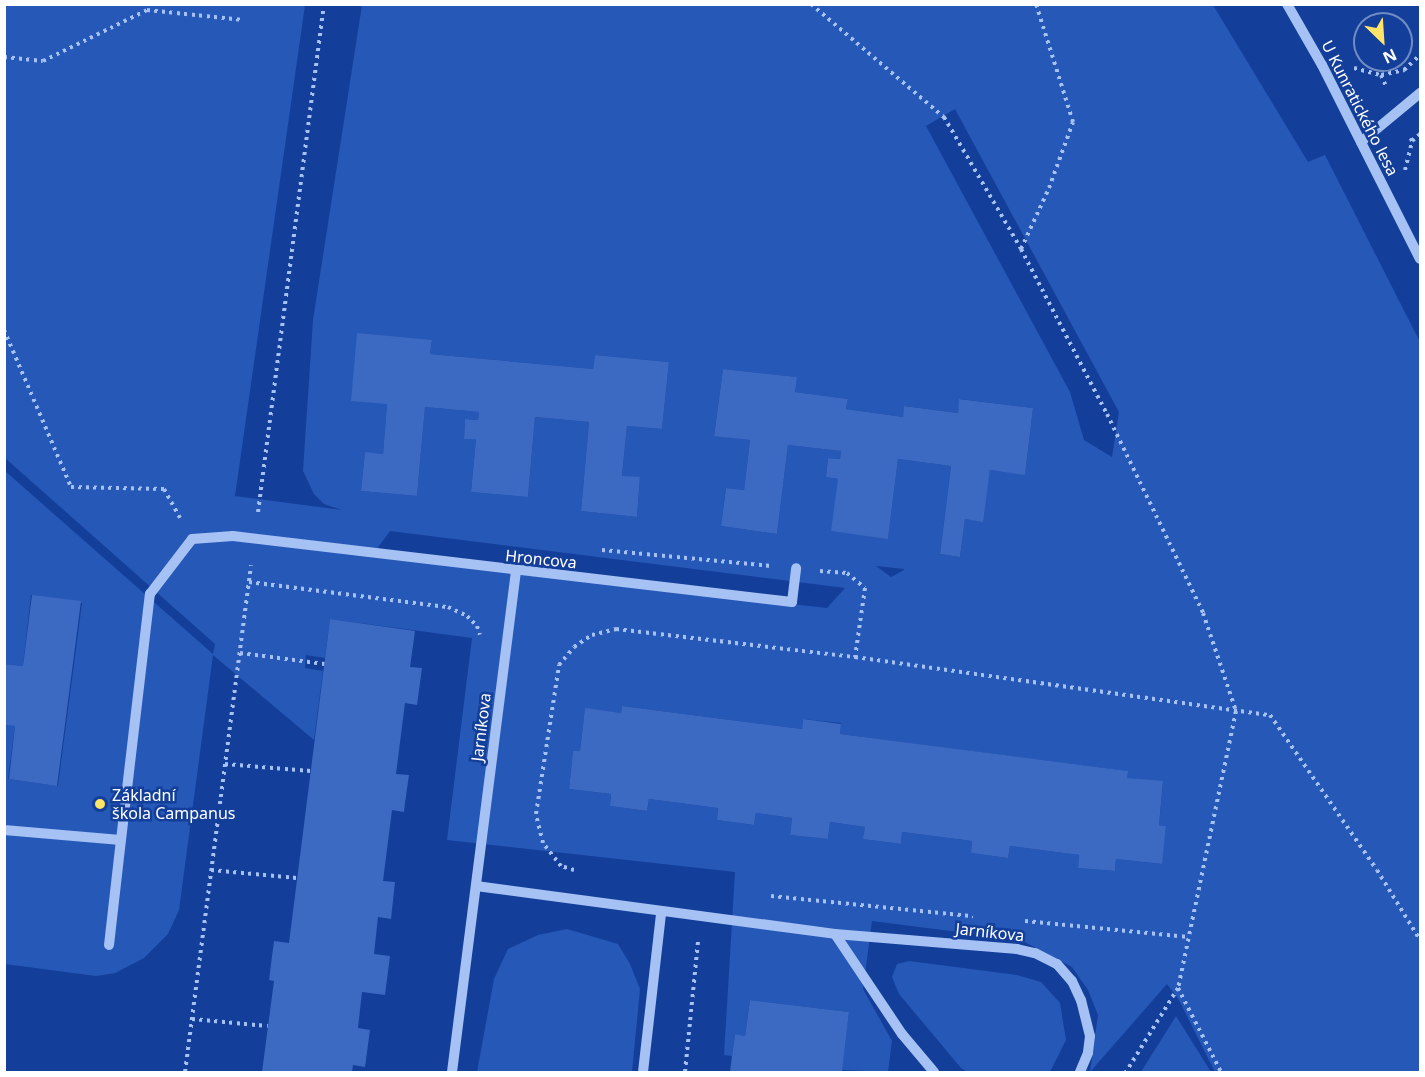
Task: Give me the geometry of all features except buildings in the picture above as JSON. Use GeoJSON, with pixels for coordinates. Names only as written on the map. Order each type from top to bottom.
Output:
{"type":"FeatureCollection","features":[{"type":"Feature","properties":{"kind":"street","name":"U Kunratického lesa"},"geometry":{"type":"LineString","coordinates":[[1287,4],[1420,259]]}},
{"type":"Feature","properties":{"kind":"street"},"geometry":{"type":"LineString","coordinates":[[1361,142],[1420,93]]}},
{"type":"Feature","properties":{"kind":"street","name":"Hroncova"},"geometry":{"type":"LineString","coordinates":[[192,539],[233,537],[792,602],[796,568]]}},
{"type":"Feature","properties":{"kind":"street"},"geometry":{"type":"LineString","coordinates":[[109,945],[150,594],[192,539]]}},
{"type":"Feature","properties":{"kind":"street","name":"Jarníkova"},"geometry":{"type":"LineString","coordinates":[[452,1072],[516,571]]}},
{"type":"Feature","properties":{"kind":"street"},"geometry":{"type":"LineString","coordinates":[[4,830],[121,840]]}},
{"type":"Feature","properties":{"kind":"street","name":"Jarníkova"},"geometry":{"type":"LineString","coordinates":[[476,886],[661,913],[835,934],[1017,949],[1035,953],[1057,964],[1072,981],[1088,1020],[1088,1053],[1080,1072]]}},
{"type":"Feature","properties":{"kind":"street"},"geometry":{"type":"LineString","coordinates":[[643,1072],[661,913]]}},
{"type":"Feature","properties":{"kind":"street"},"geometry":{"type":"LineString","coordinates":[[835,934],[902,1034],[934,1072]]}},
{"type":"Feature","properties":{"kind":"path"},"geometry":{"type":"LineString","coordinates":[[147,4],[147,10]]}},
{"type":"Feature","properties":{"kind":"path"},"geometry":{"type":"LineString","coordinates":[[185,1072],[324,4]]}},
{"type":"Feature","properties":{"kind":"path"},"geometry":{"type":"LineString","coordinates":[[811,4],[944,117],[1021,249],[1107,414],[1203,613],[1236,711],[1178,988],[1126,1072]]}},
{"type":"Feature","properties":{"kind":"path"},"geometry":{"type":"LineString","coordinates":[[1021,249],[1049,189],[1072,122],[1036,4]]}},
{"type":"Feature","properties":{"kind":"path"},"geometry":{"type":"LineString","coordinates":[[4,57],[43,62],[147,10],[243,21]]}},
{"type":"Feature","properties":{"kind":"path"},"geometry":{"type":"LineString","coordinates":[[1352,66],[1358,71],[1381,75],[1404,70],[1420,55]]}},
{"type":"Feature","properties":{"kind":"path"},"geometry":{"type":"LineString","coordinates":[[1381,75],[1412,141]]}},
{"type":"Feature","properties":{"kind":"path"},"geometry":{"type":"LineString","coordinates":[[1410,180],[1405,171],[1412,141],[1420,134]]}},
{"type":"Feature","properties":{"kind":"path"},"geometry":{"type":"LineString","coordinates":[[4,330],[72,487],[164,489],[192,539]]}},
{"type":"Feature","properties":{"kind":"path"},"geometry":{"type":"LineString","coordinates":[[796,568],[847,573],[865,588],[855,657]]}},
{"type":"Feature","properties":{"kind":"path"},"geometry":{"type":"LineString","coordinates":[[249,582],[448,607],[467,616],[477,626]]}},
{"type":"Feature","properties":{"kind":"path"},"geometry":{"type":"LineString","coordinates":[[580,872],[561,866],[543,843],[536,814],[560,665],[574,647],[592,634],[616,629],[855,657],[1270,715],[1377,870],[1420,940]]}},
{"type":"Feature","properties":{"kind":"path"},"geometry":{"type":"LineString","coordinates":[[240,653],[324,664]]}},
{"type":"Feature","properties":{"kind":"path"},"geometry":{"type":"LineString","coordinates":[[225,764],[311,771]]}},
{"type":"Feature","properties":{"kind":"path"},"geometry":{"type":"LineString","coordinates":[[211,870],[297,878]]}},
{"type":"Feature","properties":{"kind":"path"},"geometry":{"type":"LineString","coordinates":[[1178,988],[1221,1072]]}},
{"type":"Feature","properties":{"kind":"path"},"geometry":{"type":"LineString","coordinates":[[192,1019],[268,1026]]}},
{"type":"Feature","properties":{"kind":"shaded area"},"geometry":{"type":"Polygon","coordinates":[[[5,5],[305,5],[235,496],[342,510],[324,504],[314,494],[303,471],[313,320],[362,5],[1213,5],[1308,162],[1325,155],[1420,342],[1420,1072],[1215,1072],[1179,1000],[1167,984],[1090,1072],[1098,1015],[1088,990],[1072,967],[1021,940],[872,921],[863,989],[892,1041],[888,1072],[842,1070],[849,1012],[750,1000],[745,1036],[735,1034],[732,1056],[724,1055],[735,872],[447,840],[472,638],[330,619],[325,658],[306,655],[305,668],[323,671],[314,740],[213,655],[179,910],[168,934],[144,958],[115,973],[96,976],[5,964],[5,725],[15,726],[8,779],[58,786],[82,603],[31,595],[23,666],[5,664],[5,471],[213,654],[215,644],[5,458],[5,5]],[[955,109],[926,126],[1070,392],[1084,440],[1112,457],[1119,412],[955,109]],[[432,341],[387,404],[383,454],[365,453],[361,491],[417,496],[425,407],[479,412],[478,420],[465,419],[464,438],[476,439],[471,492],[528,497],[535,417],[589,422],[581,511],[637,517],[640,478],[622,476],[627,426],[662,429],[669,362],[595,355],[593,369],[430,354],[432,341]],[[723,369],[714,435],[750,440],[744,490],[726,488],[721,526],[777,534],[788,445],[841,451],[840,459],[828,458],[826,477],[838,479],[888,538],[898,459],[951,466],[940,554],[960,557],[965,519],[982,521],[990,470],[1025,474],[1033,408],[960,399],[958,413],[905,406],[903,417],[846,409],[848,399],[795,392],[796,377],[723,369]],[[390,531],[371,557],[827,608],[845,588],[390,531]],[[876,566],[891,577],[904,569],[876,566]],[[622,706],[621,713],[585,709],[580,751],[573,751],[569,789],[611,794],[610,806],[647,811],[649,799],[718,808],[717,820],[754,825],[756,813],[792,818],[790,835],[828,839],[830,822],[865,827],[864,839],[901,844],[902,832],[972,841],[971,853],[1008,858],[1010,846],[1079,855],[1078,868],[1115,871],[1116,859],[1161,864],[1166,826],[1159,825],[1163,782],[1127,778],[1127,771],[840,734],[841,723],[803,719],[802,729],[622,706]]]}},
{"type":"Feature","properties":{"kind":"shaded area"},"geometry":{"type":"Polygon","coordinates":[[[567,929],[618,944],[630,964],[640,989],[632,1072],[477,1072],[494,979],[508,949],[538,935],[567,929]]]}},
{"type":"Feature","properties":{"kind":"shaded area"},"geometry":{"type":"Polygon","coordinates":[[[909,961],[1017,975],[1041,982],[1060,1003],[1066,1040],[1050,1072],[967,1072],[961,1068],[899,994],[892,977],[897,964],[909,961]]]}},
{"type":"Feature","properties":{"kind":"shaded area"},"geometry":{"type":"Polygon","coordinates":[[[1176,1016],[1211,1072],[1141,1072],[1176,1016]]]}},
{"type":"Feature","properties":{"kind":"place","name":"Základní škola Campanus"},"geometry":{"type":"Point","coordinates":[100,804]}}]}
